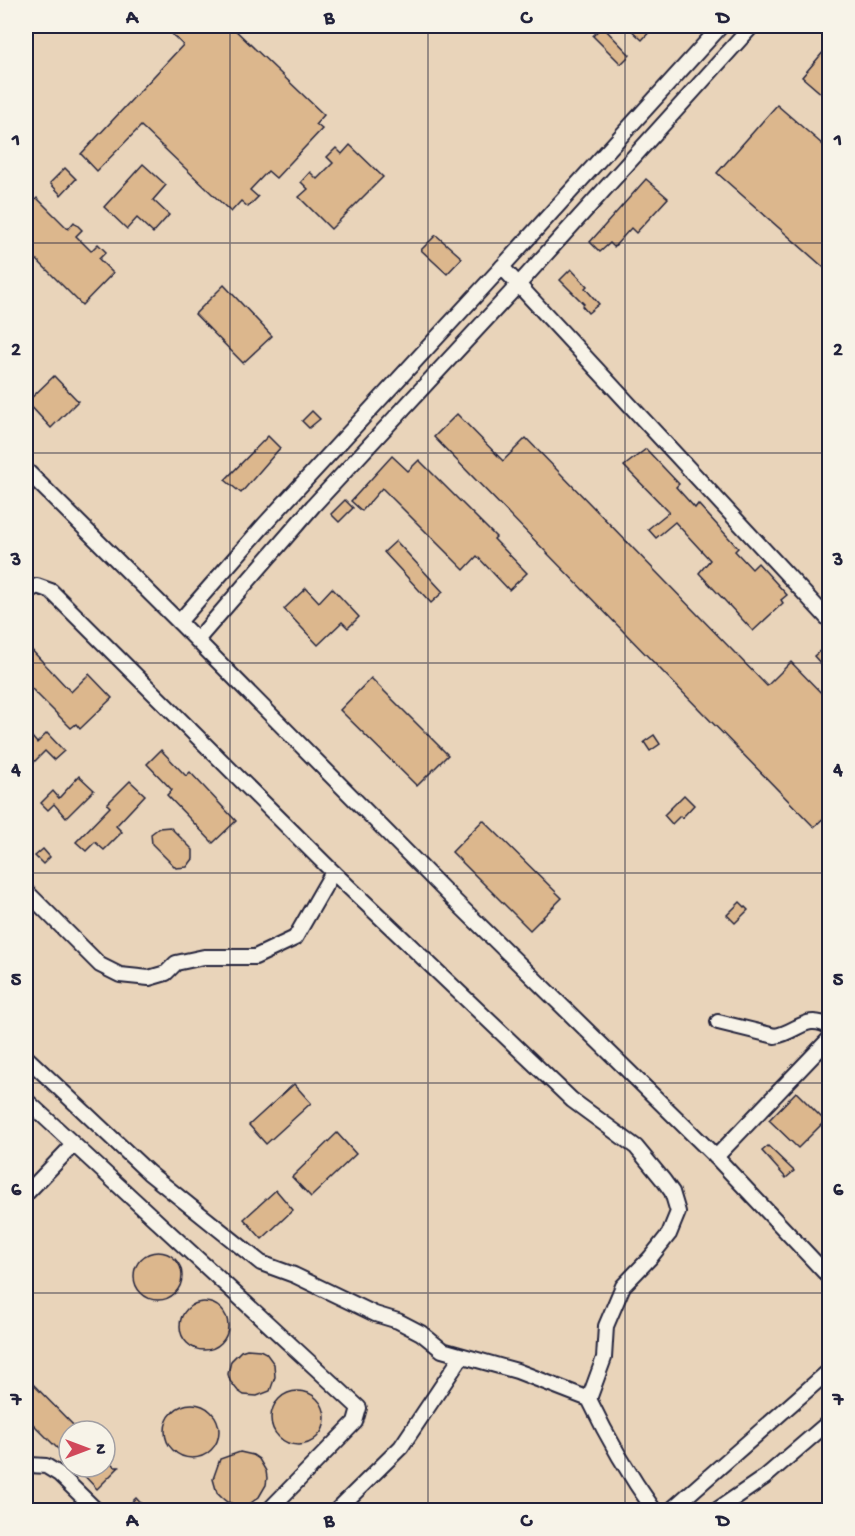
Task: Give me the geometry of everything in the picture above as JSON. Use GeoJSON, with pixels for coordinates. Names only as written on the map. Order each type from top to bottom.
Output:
{"type":"FeatureCollection","features":[{"type":"Feature","properties":{"kind":"street"},"geometry":{"type":"LineString","coordinates":[[179,622],[318,465],[721,26]]}},
{"type":"Feature","properties":{"kind":"street"},"geometry":{"type":"LineString","coordinates":[[196,640],[313,506],[518,285],[752,26]]}},
{"type":"Feature","properties":{"kind":"street"},"geometry":{"type":"LineString","coordinates":[[502,267],[830,621]]}},
{"type":"Feature","properties":{"kind":"street"},"geometry":{"type":"LineString","coordinates":[[26,470],[456,902],[716,1158],[830,1278]]}},
{"type":"Feature","properties":{"kind":"street"},"geometry":{"type":"LineString","coordinates":[[26,592],[37,586],[51,591],[333,872],[565,1093],[636,1147],[672,1192],[678,1212],[669,1234],[623,1286],[606,1326],[604,1358],[589,1399]]}},
{"type":"Feature","properties":{"kind":"street"},"geometry":{"type":"LineString","coordinates":[[26,891],[100,965],[120,975],[149,978],[166,973],[176,963],[204,957],[255,957],[294,938],[333,872]]}},
{"type":"Feature","properties":{"kind":"street"},"geometry":{"type":"LineString","coordinates":[[718,1022],[775,1036],[784,1034],[807,1021],[816,1020],[830,1027]]}},
{"type":"Feature","properties":{"kind":"street"},"geometry":{"type":"LineString","coordinates":[[716,1158],[830,1038]]}},
{"type":"Feature","properties":{"kind":"street"},"geometry":{"type":"LineString","coordinates":[[26,1057],[149,1173],[261,1263],[294,1275],[375,1314],[398,1321],[421,1333],[442,1350],[518,1371],[589,1399],[616,1453],[654,1510]]}},
{"type":"Feature","properties":{"kind":"street"},"geometry":{"type":"LineString","coordinates":[[26,1100],[359,1408],[355,1422],[269,1510]]}},
{"type":"Feature","properties":{"kind":"street"},"geometry":{"type":"LineString","coordinates":[[26,1194],[73,1145]]}},
{"type":"Feature","properties":{"kind":"street"},"geometry":{"type":"LineString","coordinates":[[337,1510],[401,1447],[462,1356]]}},
{"type":"Feature","properties":{"kind":"street"},"geometry":{"type":"LineString","coordinates":[[671,1510],[830,1370]]}},
{"type":"Feature","properties":{"kind":"street"},"geometry":{"type":"LineString","coordinates":[[717,1510],[765,1477],[830,1421]]}},
{"type":"Feature","properties":{"kind":"street"},"geometry":{"type":"LineString","coordinates":[[27,1465],[46,1466],[59,1474],[96,1510]]}},
{"type":"Feature","properties":{"kind":"shaded area"},"geometry":{"type":"Polygon","coordinates":[[[26,26],[829,26],[829,1510],[26,1510],[26,26]]]}},
{"type":"Feature","properties":{"kind":"building"},"geometry":{"type":"Polygon","coordinates":[[[178,26],[231,26],[324,115],[316,124],[322,129],[276,178],[268,171],[250,190],[258,197],[248,207],[241,201],[231,212],[141,126],[97,171],[81,154],[183,45],[171,33],[178,26]]]}},
{"type":"Feature","properties":{"kind":"building"},"geometry":{"type":"Polygon","coordinates":[[[602,26],[630,55],[621,64],[593,36],[602,26]]]}},
{"type":"Feature","properties":{"kind":"building"},"geometry":{"type":"Polygon","coordinates":[[[627,26],[655,26],[642,40],[627,26]]]}},
{"type":"Feature","properties":{"kind":"building"},"geometry":{"type":"Polygon","coordinates":[[[830,44],[830,101],[802,77],[830,44]]]}},
{"type":"Feature","properties":{"kind":"building"},"geometry":{"type":"Polygon","coordinates":[[[777,105],[830,151],[830,273],[717,173],[777,105]]]}},
{"type":"Feature","properties":{"kind":"building"},"geometry":{"type":"Polygon","coordinates":[[[350,145],[383,177],[331,229],[299,197],[308,189],[301,182],[310,172],[317,179],[333,163],[327,157],[336,148],[342,154],[350,145]]]}},
{"type":"Feature","properties":{"kind":"building"},"geometry":{"type":"Polygon","coordinates":[[[143,164],[166,185],[153,200],[169,215],[153,233],[137,218],[127,229],[104,207],[143,164]]]}},
{"type":"Feature","properties":{"kind":"building"},"geometry":{"type":"Polygon","coordinates":[[[65,168],[76,179],[61,195],[50,183],[65,168]]]}},
{"type":"Feature","properties":{"kind":"building"},"geometry":{"type":"Polygon","coordinates":[[[646,179],[668,198],[636,233],[631,228],[614,247],[610,243],[600,252],[590,242],[646,179]]]}},
{"type":"Feature","properties":{"kind":"building"},"geometry":{"type":"Polygon","coordinates":[[[37,198],[68,229],[74,222],[82,230],[76,236],[91,251],[98,244],[106,252],[99,259],[113,273],[82,305],[26,249],[26,210],[37,198]]]}},
{"type":"Feature","properties":{"kind":"building"},"geometry":{"type":"Polygon","coordinates":[[[436,235],[462,258],[447,274],[421,250],[436,235]]]}},
{"type":"Feature","properties":{"kind":"building"},"geometry":{"type":"Polygon","coordinates":[[[571,269],[587,286],[585,288],[599,304],[588,313],[582,306],[584,304],[560,280],[571,269]]]}},
{"type":"Feature","properties":{"kind":"building"},"geometry":{"type":"Polygon","coordinates":[[[224,285],[272,336],[243,363],[195,314],[224,285]]]}},
{"type":"Feature","properties":{"kind":"building"},"geometry":{"type":"Polygon","coordinates":[[[54,376],[78,401],[51,428],[27,402],[54,376]]]}},
{"type":"Feature","properties":{"kind":"building"},"geometry":{"type":"Polygon","coordinates":[[[312,411],[320,419],[309,428],[302,421],[312,411]]]}},
{"type":"Feature","properties":{"kind":"building"},"geometry":{"type":"Polygon","coordinates":[[[457,414],[503,461],[526,438],[767,686],[791,662],[830,702],[830,812],[814,827],[434,437],[457,414]]]}},
{"type":"Feature","properties":{"kind":"building"},"geometry":{"type":"Polygon","coordinates":[[[268,436],[280,448],[241,493],[225,480],[268,436]]]}},
{"type":"Feature","properties":{"kind":"building"},"geometry":{"type":"Polygon","coordinates":[[[646,449],[679,484],[676,487],[695,508],[698,504],[738,548],[735,551],[752,569],[758,563],[787,595],[781,600],[783,603],[753,631],[699,573],[710,560],[675,522],[656,538],[648,529],[669,512],[624,466],[646,449]]]}},
{"type":"Feature","properties":{"kind":"building"},"geometry":{"type":"Polygon","coordinates":[[[392,456],[408,471],[419,460],[496,537],[494,539],[527,573],[509,590],[477,556],[464,570],[382,488],[362,511],[351,501],[392,456]]]}},
{"type":"Feature","properties":{"kind":"building"},"geometry":{"type":"Polygon","coordinates":[[[345,500],[353,508],[339,522],[331,514],[345,500]]]}},
{"type":"Feature","properties":{"kind":"building"},"geometry":{"type":"Polygon","coordinates":[[[396,541],[443,592],[431,603],[384,552],[396,541]]]}},
{"type":"Feature","properties":{"kind":"building"},"geometry":{"type":"Polygon","coordinates":[[[306,588],[319,602],[332,588],[359,617],[348,628],[342,622],[318,645],[284,609],[306,588]]]}},
{"type":"Feature","properties":{"kind":"building"},"geometry":{"type":"Polygon","coordinates":[[[830,642],[830,674],[814,656],[830,642]]]}},
{"type":"Feature","properties":{"kind":"building"},"geometry":{"type":"Polygon","coordinates":[[[26,644],[71,692],[89,674],[112,698],[80,729],[76,724],[71,728],[26,683],[26,644]]]}},
{"type":"Feature","properties":{"kind":"building"},"geometry":{"type":"Polygon","coordinates":[[[371,678],[448,755],[417,786],[340,710],[371,678]]]}},
{"type":"Feature","properties":{"kind":"building"},"geometry":{"type":"Polygon","coordinates":[[[26,730],[37,743],[47,733],[64,751],[54,760],[45,751],[26,770],[26,730]]]}},
{"type":"Feature","properties":{"kind":"building"},"geometry":{"type":"Polygon","coordinates":[[[654,735],[660,744],[650,751],[644,742],[654,735]]]}},
{"type":"Feature","properties":{"kind":"building"},"geometry":{"type":"Polygon","coordinates":[[[161,750],[186,776],[190,772],[236,821],[213,843],[167,795],[172,790],[147,764],[161,750]]]}},
{"type":"Feature","properties":{"kind":"building"},"geometry":{"type":"Polygon","coordinates":[[[79,776],[94,790],[66,818],[54,804],[48,810],[41,803],[53,791],[59,798],[79,776]]]}},
{"type":"Feature","properties":{"kind":"building"},"geometry":{"type":"Polygon","coordinates":[[[130,781],[145,795],[116,826],[122,832],[104,850],[95,842],[86,851],[76,842],[110,807],[107,804],[130,781]]]}},
{"type":"Feature","properties":{"kind":"building"},"geometry":{"type":"Polygon","coordinates":[[[684,795],[694,805],[682,818],[680,816],[672,824],[664,815],[684,795]]]}},
{"type":"Feature","properties":{"kind":"building"},"geometry":{"type":"Polygon","coordinates":[[[483,820],[562,898],[530,930],[452,852],[483,820]]]}},
{"type":"Feature","properties":{"kind":"building"},"geometry":{"type":"Polygon","coordinates":[[[170,827],[193,850],[193,859],[187,867],[176,868],[152,844],[151,834],[159,828],[170,827]]]}},
{"type":"Feature","properties":{"kind":"building"},"geometry":{"type":"Polygon","coordinates":[[[43,849],[50,857],[43,864],[35,856],[43,849]]]}},
{"type":"Feature","properties":{"kind":"building"},"geometry":{"type":"Polygon","coordinates":[[[740,902],[748,910],[735,923],[727,915],[740,902]]]}},
{"type":"Feature","properties":{"kind":"building"},"geometry":{"type":"Polygon","coordinates":[[[294,1084],[311,1103],[266,1144],[249,1125],[294,1084]]]}},
{"type":"Feature","properties":{"kind":"building"},"geometry":{"type":"Polygon","coordinates":[[[796,1092],[825,1121],[798,1148],[769,1120],[796,1092]]]}},
{"type":"Feature","properties":{"kind":"building"},"geometry":{"type":"Polygon","coordinates":[[[337,1133],[356,1154],[311,1197],[292,1177],[337,1133]]]}},
{"type":"Feature","properties":{"kind":"building"},"geometry":{"type":"Polygon","coordinates":[[[768,1146],[794,1171],[786,1178],[762,1151],[768,1146]]]}},
{"type":"Feature","properties":{"kind":"building"},"geometry":{"type":"Polygon","coordinates":[[[276,1190],[293,1210],[262,1239],[244,1219],[276,1190]]]}},
{"type":"Feature","properties":{"kind":"building"},"geometry":{"type":"Polygon","coordinates":[[[153,1252],[163,1252],[178,1262],[182,1276],[181,1285],[172,1296],[163,1300],[153,1300],[138,1290],[134,1281],[134,1271],[144,1256],[153,1252]]]}},
{"type":"Feature","properties":{"kind":"building"},"geometry":{"type":"Polygon","coordinates":[[[204,1302],[221,1309],[228,1326],[221,1343],[204,1350],[187,1343],[180,1326],[187,1309],[204,1302]]]}},
{"type":"Feature","properties":{"kind":"building"},"geometry":{"type":"Polygon","coordinates":[[[247,1349],[266,1353],[274,1364],[275,1377],[270,1391],[257,1396],[244,1395],[238,1391],[230,1381],[228,1374],[231,1361],[241,1351],[247,1349]]]}},
{"type":"Feature","properties":{"kind":"building"},"geometry":{"type":"Polygon","coordinates":[[[26,1377],[67,1419],[57,1419],[57,1448],[26,1417],[26,1377]]]}},
{"type":"Feature","properties":{"kind":"building"},"geometry":{"type":"Polygon","coordinates":[[[298,1391],[308,1393],[317,1399],[323,1408],[325,1418],[323,1428],[317,1437],[308,1443],[298,1445],[288,1443],[279,1437],[273,1428],[271,1418],[273,1408],[279,1399],[288,1393],[298,1391]]]}},
{"type":"Feature","properties":{"kind":"building"},"geometry":{"type":"Polygon","coordinates":[[[192,1404],[202,1406],[211,1412],[217,1421],[219,1431],[217,1441],[211,1450],[202,1456],[192,1458],[182,1456],[173,1450],[167,1441],[165,1431],[167,1421],[173,1412],[182,1406],[192,1404]]]}},
{"type":"Feature","properties":{"kind":"building"},"geometry":{"type":"Polygon","coordinates":[[[240,1452],[259,1459],[267,1478],[259,1497],[248,1505],[241,1506],[222,1498],[217,1493],[213,1479],[220,1459],[240,1452]]]}},
{"type":"Feature","properties":{"kind":"building"},"geometry":{"type":"Polygon","coordinates":[[[87,1479],[107,1479],[97,1489],[87,1479]]]}},
{"type":"Feature","properties":{"kind":"building"},"geometry":{"type":"Polygon","coordinates":[[[136,1498],[147,1510],[123,1510],[136,1498]]]}}]}
